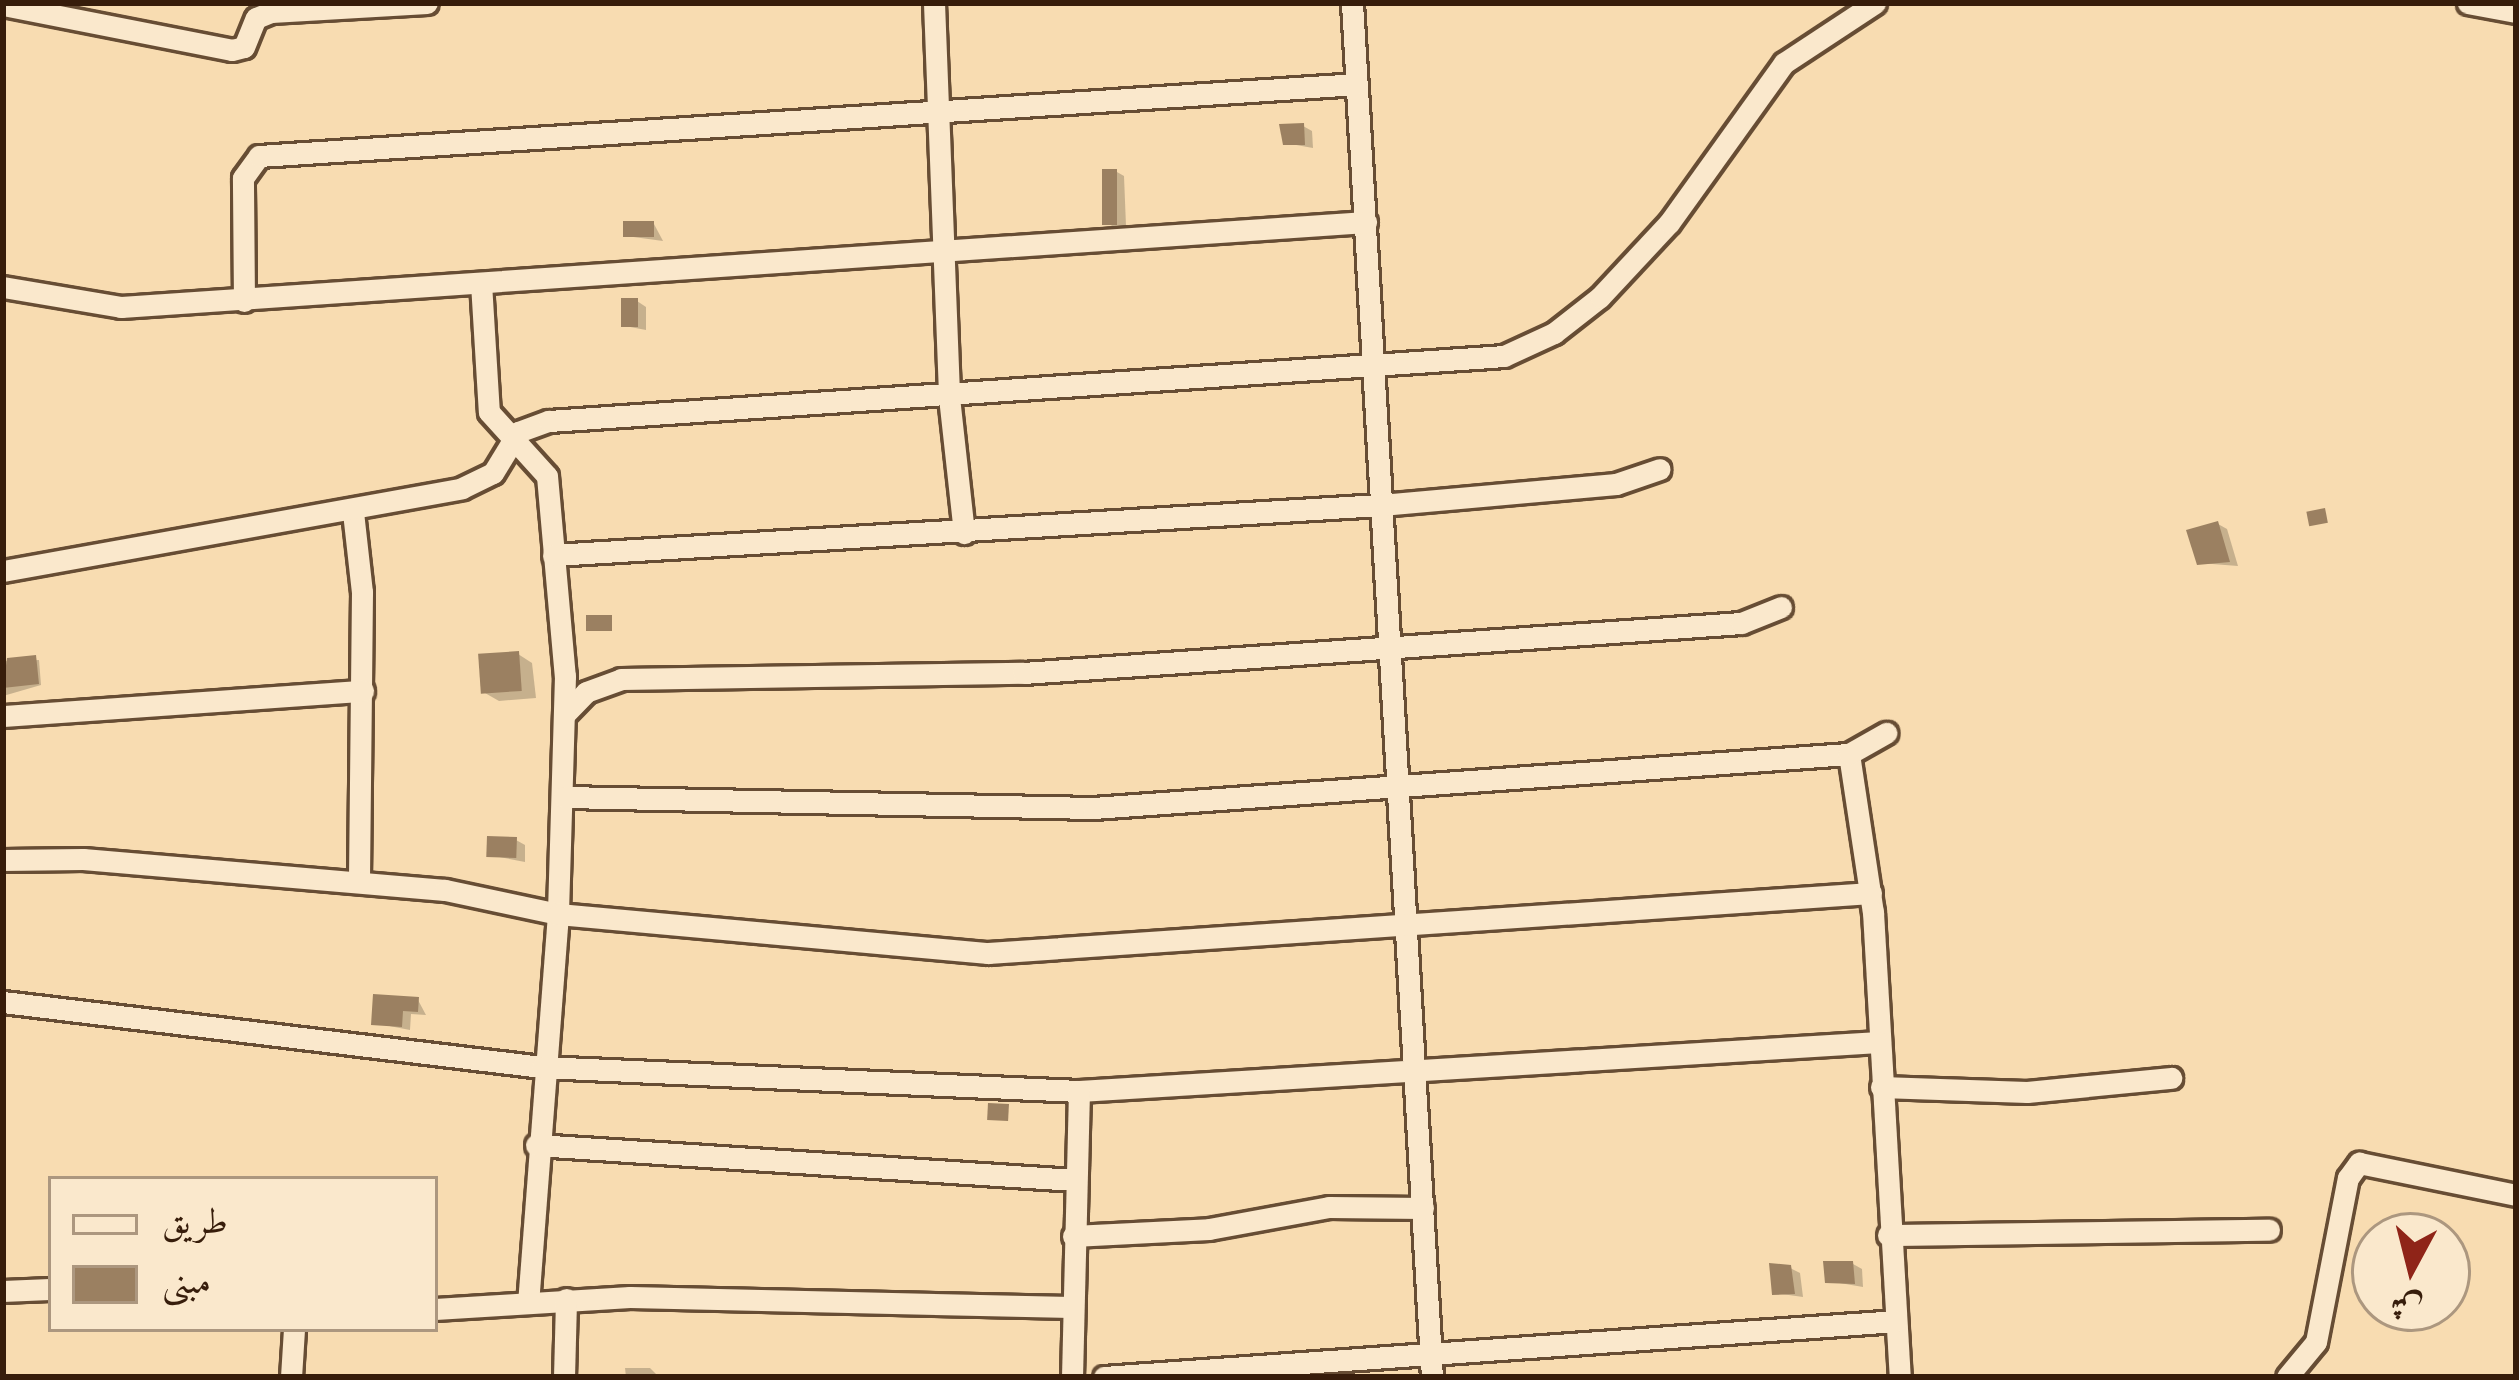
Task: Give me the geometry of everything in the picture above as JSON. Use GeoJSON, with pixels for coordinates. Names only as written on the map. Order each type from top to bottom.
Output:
{"type":"FeatureCollection","features":[{"type":"Feature","properties":{"kind":"street"},"geometry":{"type":"LineString","coordinates":[[3,5],[232,50],[244,47],[256,18],[271,12],[427,3]]}},
{"type":"Feature","properties":{"kind":"street"},"geometry":{"type":"LineString","coordinates":[[934,3],[949,397],[964,533]]}},
{"type":"Feature","properties":{"kind":"street"},"geometry":{"type":"LineString","coordinates":[[1352,3],[1402,926],[1418,1067],[1432,1377]]}},
{"type":"Feature","properties":{"kind":"street"},"geometry":{"type":"LineString","coordinates":[[3,571],[353,512],[480,483],[529,424],[549,421],[1504,356],[1554,333],[1640,259],[1784,63],[1875,3]]}},
{"type":"Feature","properties":{"kind":"street"},"geometry":{"type":"LineString","coordinates":[[2468,3],[2516,12]]}},
{"type":"Feature","properties":{"kind":"street"},"geometry":{"type":"LineString","coordinates":[[244,301],[243,178],[259,156],[1357,84]]}},
{"type":"Feature","properties":{"kind":"street"},"geometry":{"type":"LineString","coordinates":[[3,287],[121,307],[1366,222]]}},
{"type":"Feature","properties":{"kind":"street"},"geometry":{"type":"LineString","coordinates":[[482,284],[489,412],[511,442],[547,476],[566,713],[558,914],[542,1067],[528,1300]]}},
{"type":"Feature","properties":{"kind":"street"},"geometry":{"type":"LineString","coordinates":[[553,555],[1382,506],[1616,484],[1660,469]]}},
{"type":"Feature","properties":{"kind":"street"},"geometry":{"type":"LineString","coordinates":[[353,512],[364,691],[359,882]]}},
{"type":"Feature","properties":{"kind":"street"},"geometry":{"type":"LineString","coordinates":[[566,713],[601,683],[648,677],[1023,673],[1741,622],[1781,607]]}},
{"type":"Feature","properties":{"kind":"street"},"geometry":{"type":"LineString","coordinates":[[3,716],[364,691]]}},
{"type":"Feature","properties":{"kind":"street"},"geometry":{"type":"LineString","coordinates":[[565,797],[1093,808],[1849,754],[1886,733]]}},
{"type":"Feature","properties":{"kind":"street"},"geometry":{"type":"LineString","coordinates":[[1849,754],[1871,893],[1900,1377]]}},
{"type":"Feature","properties":{"kind":"street"},"geometry":{"type":"LineString","coordinates":[[3,860],[359,882],[558,914],[988,953],[1871,893]]}},
{"type":"Feature","properties":{"kind":"street"},"geometry":{"type":"LineString","coordinates":[[3,1002],[542,1067],[1078,1091],[1879,1042]]}},
{"type":"Feature","properties":{"kind":"street"},"geometry":{"type":"LineString","coordinates":[[1881,1087],[2026,1092],[2171,1078]]}},
{"type":"Feature","properties":{"kind":"street"},"geometry":{"type":"LineString","coordinates":[[1072,1377],[1078,1091]]}},
{"type":"Feature","properties":{"kind":"street"},"geometry":{"type":"LineString","coordinates":[[536,1145],[1075,1180]]}},
{"type":"Feature","properties":{"kind":"street"},"geometry":{"type":"LineString","coordinates":[[2287,1377],[2315,1342],[2348,1178],[2359,1163],[2516,1196]]}},
{"type":"Feature","properties":{"kind":"street"},"geometry":{"type":"LineString","coordinates":[[1073,1236],[1209,1228],[1329,1207],[1424,1208]]}},
{"type":"Feature","properties":{"kind":"street"},"geometry":{"type":"LineString","coordinates":[[1888,1235],[2269,1230]]}},
{"type":"Feature","properties":{"kind":"street"},"geometry":{"type":"LineString","coordinates":[[3,1291],[48,1288]]}},
{"type":"Feature","properties":{"kind":"street"},"geometry":{"type":"LineString","coordinates":[[564,1377],[566,1299]]}},
{"type":"Feature","properties":{"kind":"street"},"geometry":{"type":"LineString","coordinates":[[438,1309],[566,1299],[1071,1307]]}},
{"type":"Feature","properties":{"kind":"street"},"geometry":{"type":"LineString","coordinates":[[1104,1377],[1431,1348],[1896,1322]]}},
{"type":"Feature","properties":{"kind":"street"},"geometry":{"type":"LineString","coordinates":[[291,1377],[294,1332]]}},
{"type":"Feature","properties":{"kind":"building"},"geometry":{"type":"Polygon","coordinates":[[[1304,123],[1305,145],[1283,145],[1279,124],[1304,123]]]}},
{"type":"Feature","properties":{"kind":"building"},"geometry":{"type":"Polygon","coordinates":[[[1102,169],[1117,169],[1117,225],[1102,225],[1102,169]]]}},
{"type":"Feature","properties":{"kind":"building"},"geometry":{"type":"Polygon","coordinates":[[[623,221],[654,221],[654,237],[623,237],[623,221]]]}},
{"type":"Feature","properties":{"kind":"building"},"geometry":{"type":"Polygon","coordinates":[[[621,298],[638,298],[638,327],[621,327],[621,298]]]}},
{"type":"Feature","properties":{"kind":"building"},"geometry":{"type":"Polygon","coordinates":[[[2325,508],[2328,523],[2309,526],[2306,512],[2325,508]]]}},
{"type":"Feature","properties":{"kind":"building"},"geometry":{"type":"Polygon","coordinates":[[[2218,521],[2230,562],[2197,565],[2186,530],[2218,521]]]}},
{"type":"Feature","properties":{"kind":"building"},"geometry":{"type":"Polygon","coordinates":[[[586,615],[612,615],[612,631],[586,631],[586,615]]]}},
{"type":"Feature","properties":{"kind":"building"},"geometry":{"type":"Polygon","coordinates":[[[519,651],[522,691],[481,694],[478,654],[519,651]]]}},
{"type":"Feature","properties":{"kind":"building"},"geometry":{"type":"Polygon","coordinates":[[[36,655],[39,684],[3,688],[7,658],[36,655]]]}},
{"type":"Feature","properties":{"kind":"building"},"geometry":{"type":"Polygon","coordinates":[[[487,836],[517,837],[516,858],[486,857],[487,836]]]}},
{"type":"Feature","properties":{"kind":"building"},"geometry":{"type":"Polygon","coordinates":[[[373,994],[419,997],[418,1012],[403,1011],[402,1027],[371,1025],[373,994]]]}},
{"type":"Feature","properties":{"kind":"building"},"geometry":{"type":"Polygon","coordinates":[[[988,1103],[1009,1104],[1008,1121],[987,1120],[988,1103]]]}},
{"type":"Feature","properties":{"kind":"building"},"geometry":{"type":"Polygon","coordinates":[[[1823,1261],[1853,1261],[1855,1284],[1825,1283],[1823,1261]]]}},
{"type":"Feature","properties":{"kind":"building"},"geometry":{"type":"Polygon","coordinates":[[[1769,1263],[1791,1265],[1795,1294],[1772,1295],[1769,1263]]]}}]}
